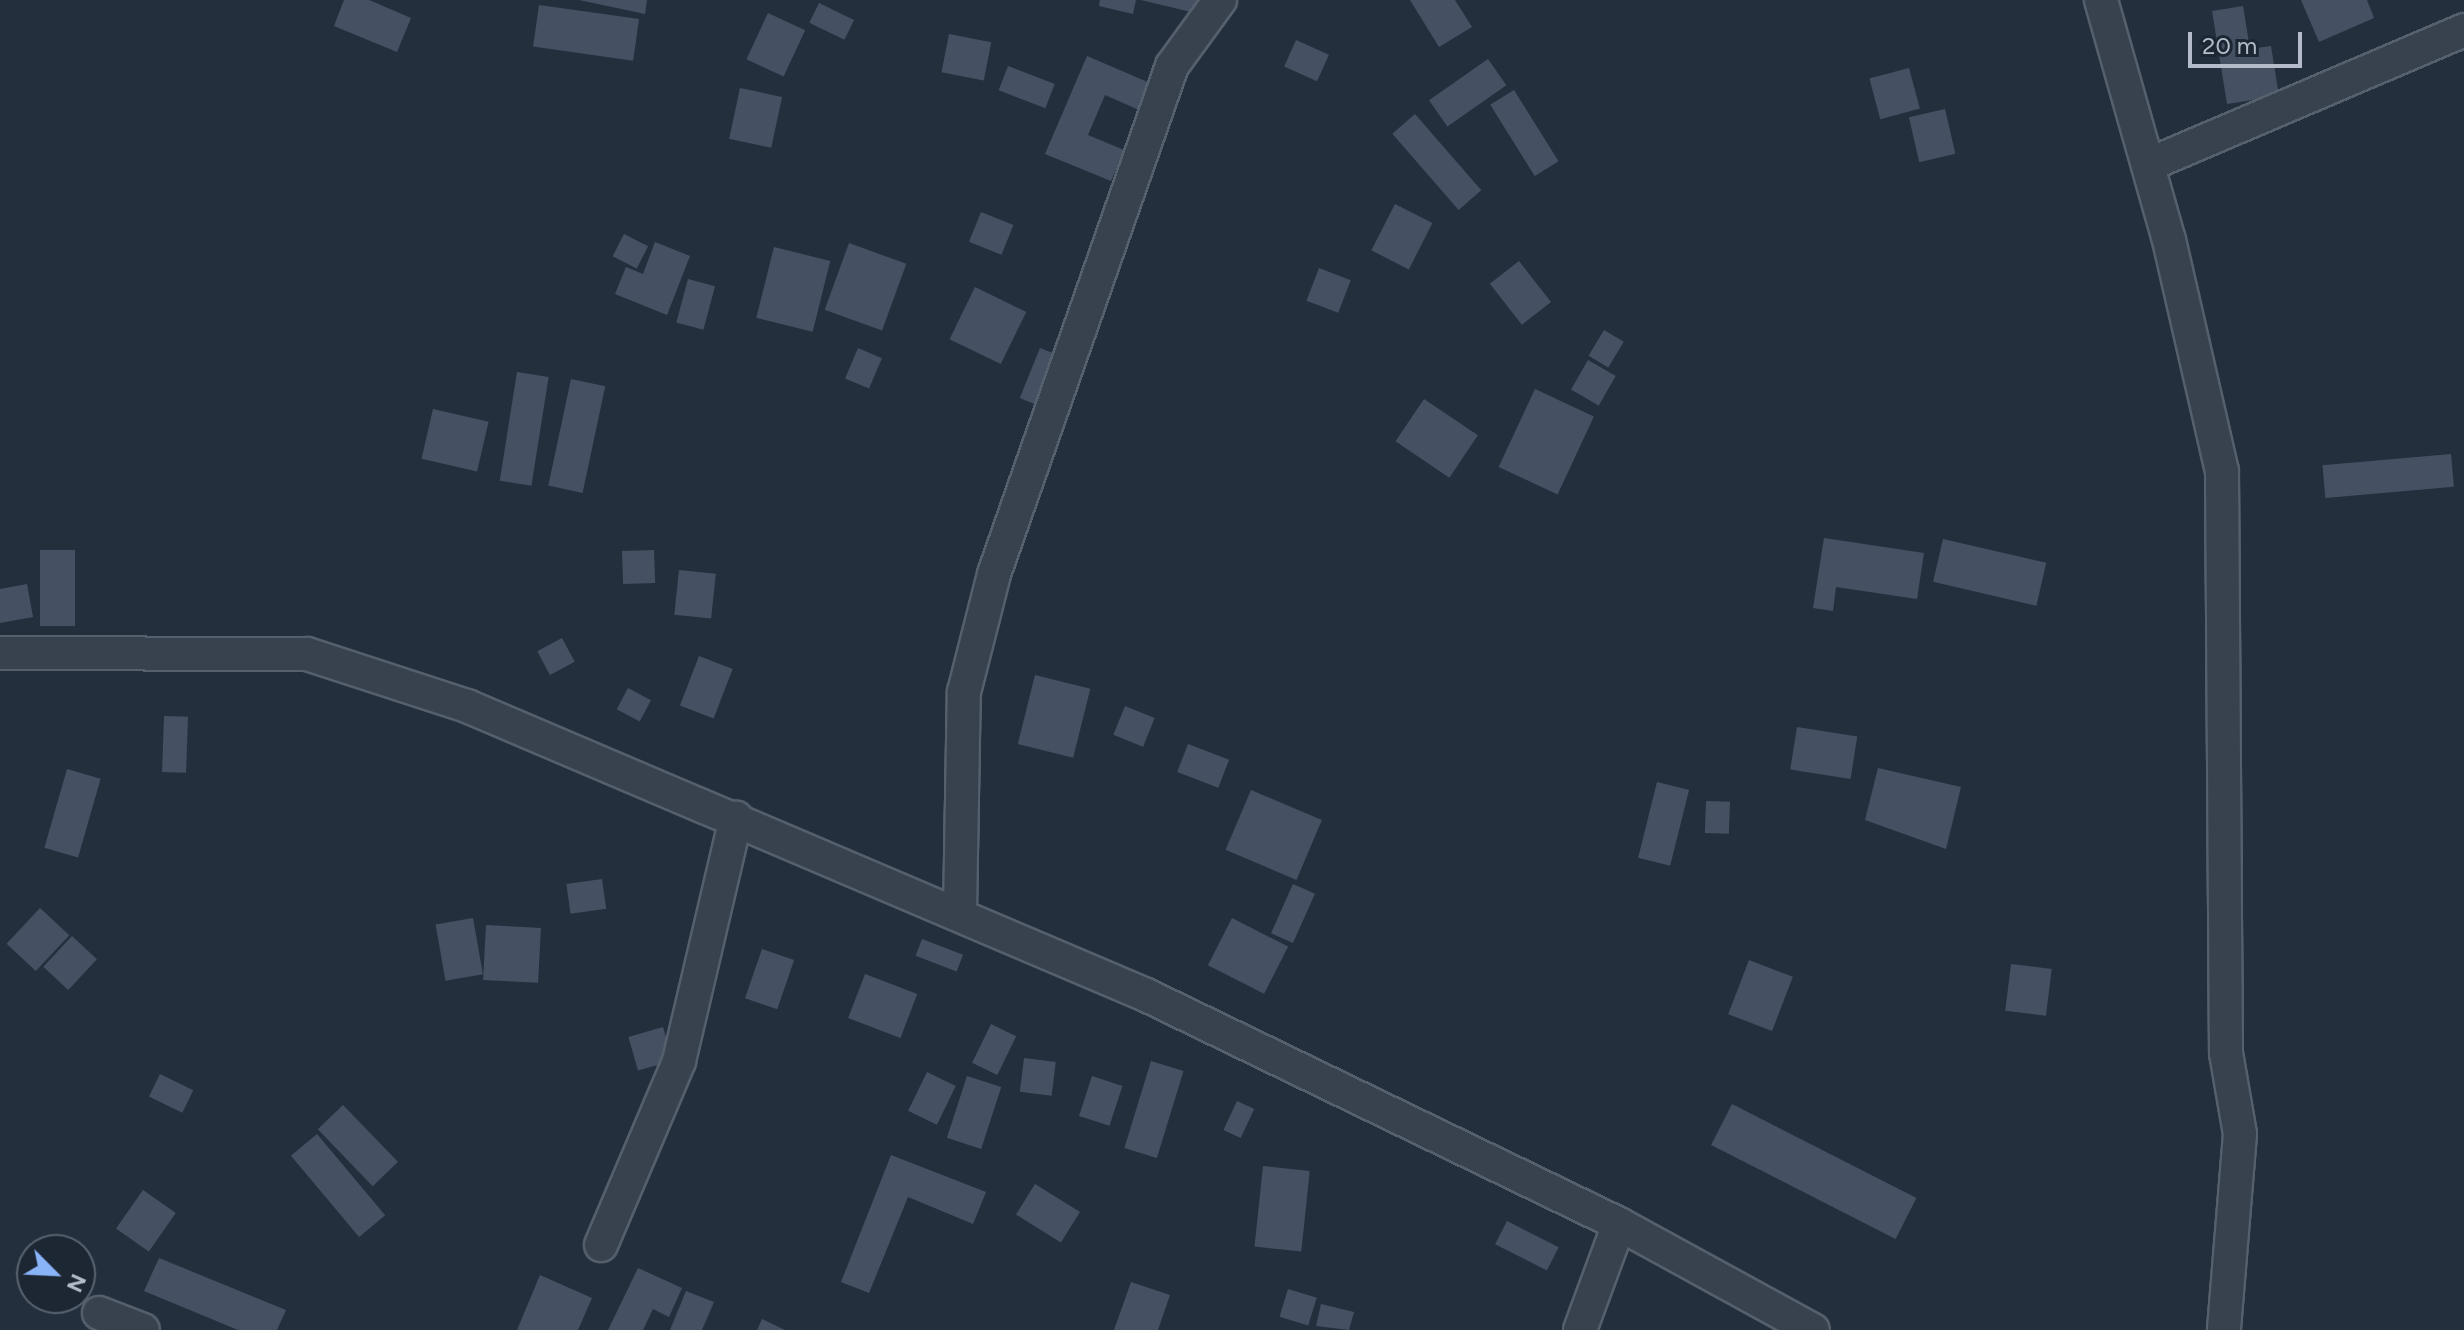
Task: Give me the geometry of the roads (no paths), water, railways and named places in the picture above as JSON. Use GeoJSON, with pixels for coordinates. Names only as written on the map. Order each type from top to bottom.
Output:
{"type":"FeatureCollection","features":[{"type":"Feature","properties":{"kind":"street"},"geometry":{"type":"LineString","coordinates":[[960,912],[964,692],[994,574],[1172,66],[1220,0]]}},
{"type":"Feature","properties":{"kind":"street"},"geometry":{"type":"LineString","coordinates":[[2101,0],[2148,165],[2222,471],[2226,1053],[2240,1134],[2224,1330]]}},
{"type":"Feature","properties":{"kind":"street"},"geometry":{"type":"LineString","coordinates":[[2148,165],[2464,30]]}},
{"type":"Feature","properties":{"kind":"street"},"geometry":{"type":"LineString","coordinates":[[0,653],[307,654],[467,706],[960,912],[1619,1224],[1813,1330]]}},
{"type":"Feature","properties":{"kind":"street"},"geometry":{"type":"LineString","coordinates":[[601,1245],[679,1061],[736,818]]}},
{"type":"Feature","properties":{"kind":"street"},"geometry":{"type":"LineString","coordinates":[[1580,1330],[1619,1224]]}},
{"type":"Feature","properties":{"kind":"street"},"geometry":{"type":"LineString","coordinates":[[99,1313],[143,1330]]}}]}
